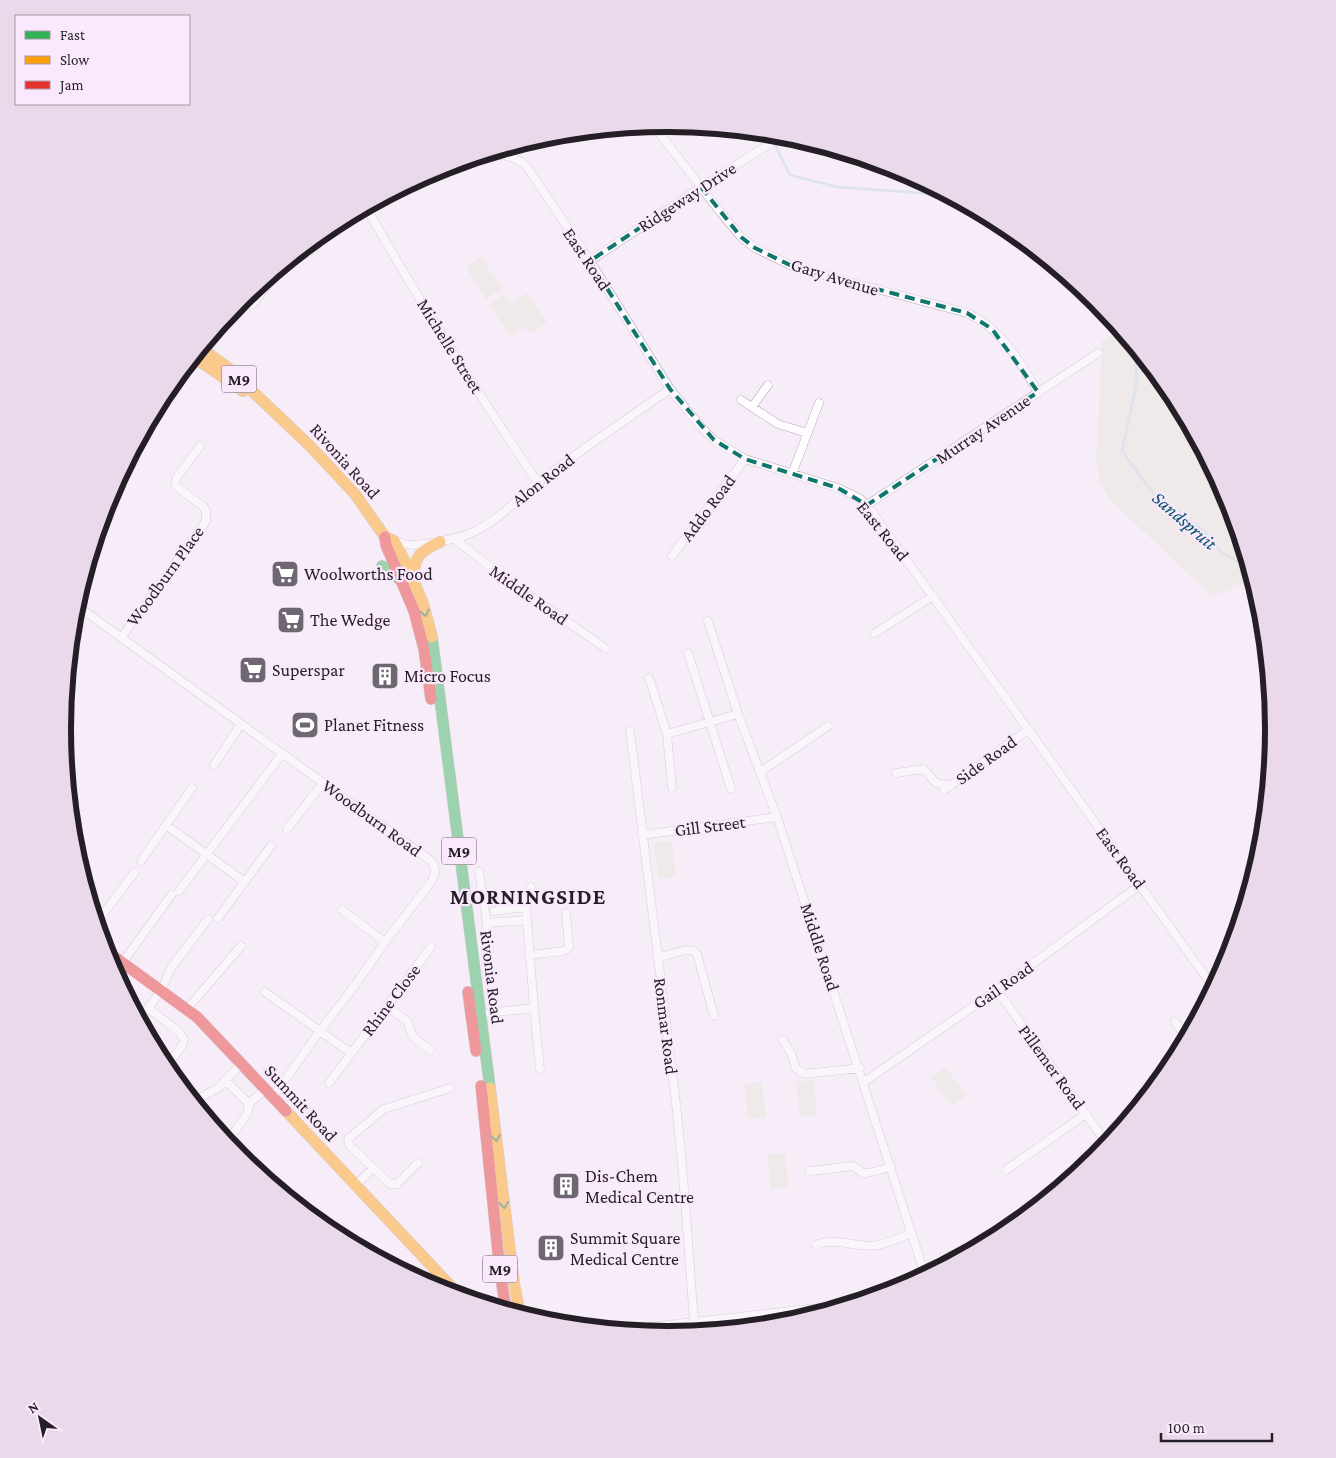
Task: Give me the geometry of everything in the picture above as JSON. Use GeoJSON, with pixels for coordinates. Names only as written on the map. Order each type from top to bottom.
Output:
{"type":"FeatureCollection","features":[{"type":"Feature","properties":{"kind":"main road","name":"Rivonia Road"},"geometry":{"type":"LineString","coordinates":[[206,352],[227,367],[322,458],[355,494],[388,541],[399,551],[409,583],[424,649],[518,1306]]}},
{"type":"Feature","properties":{"kind":"main road","name":"Rivonia Road"},"geometry":{"type":"LineString","coordinates":[[199,361],[275,413]]}},
{"type":"Feature","properties":{"kind":"main road"},"geometry":{"type":"LineString","coordinates":[[382,566],[409,583],[417,556],[427,548],[440,542]]}},
{"type":"Feature","properties":{"kind":"main road","name":"Summit Road"},"geometry":{"type":"LineString","coordinates":[[118,958],[197,1017],[447,1283]]}},
{"type":"Feature","properties":{"kind":"main road","name":"Rivonia Road"},"geometry":{"type":"LineString","coordinates":[[475,1014],[503,1302]]}},
{"type":"Feature","properties":{"kind":"main road"},"geometry":{"type":"LineString","coordinates":[[490,1171],[492,1161],[498,1156]]}},
{"type":"Feature","properties":{"kind":"street","name":"Gary Avenue"},"geometry":{"type":"LineString","coordinates":[[659,132],[721,213],[749,244],[794,267],[968,313],[984,321],[1008,346],[1038,392]]}},
{"type":"Feature","properties":{"kind":"street","name":"Ridgeway Drive"},"geometry":{"type":"LineString","coordinates":[[590,261],[701,187],[773,142]]}},
{"type":"Feature","properties":{"kind":"street","name":"East Road"},"geometry":{"type":"LineString","coordinates":[[507,155],[527,167],[590,261],[670,390],[714,440],[745,459],[838,488],[860,498],[867,505],[1209,980]]}},
{"type":"Feature","properties":{"kind":"street","name":"Michelle Street"},"geometry":{"type":"LineString","coordinates":[[369,213],[395,260],[492,414],[538,482]]}},
{"type":"Feature","properties":{"kind":"street"},"geometry":{"type":"LineString","coordinates":[[247,306],[254,304],[262,292]]}},
{"type":"Feature","properties":{"kind":"street","name":"Murray Avenue"},"geometry":{"type":"LineString","coordinates":[[867,505],[1098,353]]}},
{"type":"Feature","properties":{"kind":"street"},"geometry":{"type":"LineString","coordinates":[[752,407],[768,385]]}},
{"type":"Feature","properties":{"kind":"street","name":"Alon Road"},"geometry":{"type":"LineString","coordinates":[[399,551],[455,539],[484,526],[538,482],[670,390]]}},
{"type":"Feature","properties":{"kind":"street"},"geometry":{"type":"LineString","coordinates":[[741,400],[778,424],[807,433]]}},
{"type":"Feature","properties":{"kind":"street"},"geometry":{"type":"LineString","coordinates":[[792,474],[820,403]]}},
{"type":"Feature","properties":{"kind":"street","name":"Woodburn Place"},"geometry":{"type":"LineString","coordinates":[[121,638],[206,520],[204,507],[177,487],[175,483],[177,477],[200,446]]}},
{"type":"Feature","properties":{"kind":"street","name":"Addo Road"},"geometry":{"type":"LineString","coordinates":[[672,556],[745,459]]}},
{"type":"Feature","properties":{"kind":"street","name":"Middle Road"},"geometry":{"type":"LineString","coordinates":[[455,539],[503,577],[605,648]]}},
{"type":"Feature","properties":{"kind":"street"},"geometry":{"type":"LineString","coordinates":[[876,633],[933,596]]}},
{"type":"Feature","properties":{"kind":"street","name":"Woodburn Road"},"geometry":{"type":"LineString","coordinates":[[84,611],[430,860],[435,868],[435,874],[431,882],[320,1031],[269,1094],[248,1104]]}},
{"type":"Feature","properties":{"kind":"street","name":"Middle Road"},"geometry":{"type":"LineString","coordinates":[[708,621],[738,714],[778,818],[923,1268]]}},
{"type":"Feature","properties":{"kind":"street"},"geometry":{"type":"LineString","coordinates":[[688,653],[730,789]]}},
{"type":"Feature","properties":{"kind":"street"},"geometry":{"type":"LineString","coordinates":[[649,678],[667,734],[672,788]]}},
{"type":"Feature","properties":{"kind":"street"},"geometry":{"type":"LineString","coordinates":[[667,734],[738,714]]}},
{"type":"Feature","properties":{"kind":"street"},"geometry":{"type":"LineString","coordinates":[[214,765],[241,724]]}},
{"type":"Feature","properties":{"kind":"street"},"geometry":{"type":"LineString","coordinates":[[760,772],[828,726]]}},
{"type":"Feature","properties":{"kind":"street","name":"Ronmar Road"},"geometry":{"type":"LineString","coordinates":[[630,730],[675,1096],[694,1321]]}},
{"type":"Feature","properties":{"kind":"street","name":"Side Road"},"geometry":{"type":"LineString","coordinates":[[896,773],[924,769],[935,782],[947,788],[1029,730]]}},
{"type":"Feature","properties":{"kind":"street"},"geometry":{"type":"LineString","coordinates":[[180,891],[282,754]]}},
{"type":"Feature","properties":{"kind":"street"},"geometry":{"type":"LineString","coordinates":[[286,829],[323,782]]}},
{"type":"Feature","properties":{"kind":"street"},"geometry":{"type":"LineString","coordinates":[[140,862],[192,788]]}},
{"type":"Feature","properties":{"kind":"street","name":"Gill Street"},"geometry":{"type":"LineString","coordinates":[[642,835],[778,818]]}},
{"type":"Feature","properties":{"kind":"street"},"geometry":{"type":"LineString","coordinates":[[166,825],[245,882]]}},
{"type":"Feature","properties":{"kind":"street"},"geometry":{"type":"LineString","coordinates":[[218,918],[271,846]]}},
{"type":"Feature","properties":{"kind":"street"},"geometry":{"type":"LineString","coordinates":[[479,872],[487,923],[488,952]]}},
{"type":"Feature","properties":{"kind":"street"},"geometry":{"type":"LineString","coordinates":[[102,916],[134,873]]}},
{"type":"Feature","properties":{"kind":"street","name":"Gail Road"},"geometry":{"type":"LineString","coordinates":[[864,1082],[997,990],[1140,886]]}},
{"type":"Feature","properties":{"kind":"street"},"geometry":{"type":"LineString","coordinates":[[531,887],[527,894],[526,920],[540,1069]]}},
{"type":"Feature","properties":{"kind":"street"},"geometry":{"type":"LineString","coordinates":[[123,962],[172,894]]}},
{"type":"Feature","properties":{"kind":"street"},"geometry":{"type":"LineString","coordinates":[[494,911],[526,907]]}},
{"type":"Feature","properties":{"kind":"street"},"geometry":{"type":"LineString","coordinates":[[342,910],[385,942]]}},
{"type":"Feature","properties":{"kind":"street"},"geometry":{"type":"LineString","coordinates":[[529,955],[564,951],[569,947],[566,912]]}},
{"type":"Feature","properties":{"kind":"street"},"geometry":{"type":"LineString","coordinates":[[144,1014],[161,991],[171,968],[208,919]]}},
{"type":"Feature","properties":{"kind":"street"},"geometry":{"type":"LineString","coordinates":[[487,923],[526,920]]}},
{"type":"Feature","properties":{"kind":"street"},"geometry":{"type":"LineString","coordinates":[[187,1009],[241,946]]}},
{"type":"Feature","properties":{"kind":"street","name":"Rhine Close"},"geometry":{"type":"LineString","coordinates":[[329,1083],[432,947]]}},
{"type":"Feature","properties":{"kind":"street"},"geometry":{"type":"LineString","coordinates":[[657,958],[686,950],[694,951],[697,954],[714,1016]]}},
{"type":"Feature","properties":{"kind":"street","name":"Pillemer Road"},"geometry":{"type":"LineString","coordinates":[[997,990],[1103,1138]]}},
{"type":"Feature","properties":{"kind":"street","name":"Rhine Close"},"geometry":{"type":"LineString","coordinates":[[265,992],[351,1053]]}},
{"type":"Feature","properties":{"kind":"street"},"geometry":{"type":"LineString","coordinates":[[387,1006],[407,1021],[413,1037],[430,1050]]}},
{"type":"Feature","properties":{"kind":"street"},"geometry":{"type":"LineString","coordinates":[[148,1008],[178,1031],[184,1039],[182,1046],[172,1060]]}},
{"type":"Feature","properties":{"kind":"street"},"geometry":{"type":"LineString","coordinates":[[475,1014],[534,1008]]}},
{"type":"Feature","properties":{"kind":"street"},"geometry":{"type":"LineString","coordinates":[[1175,1022],[1182,1032]]}},
{"type":"Feature","properties":{"kind":"street"},"geometry":{"type":"LineString","coordinates":[[783,1040],[791,1053],[796,1068],[804,1074],[860,1068]]}},
{"type":"Feature","properties":{"kind":"street"},"geometry":{"type":"LineString","coordinates":[[200,1098],[218,1088],[241,1064]]}},
{"type":"Feature","properties":{"kind":"street"},"geometry":{"type":"LineString","coordinates":[[225,1080],[248,1104],[249,1110],[232,1135]]}},
{"type":"Feature","properties":{"kind":"street"},"geometry":{"type":"LineString","coordinates":[[418,1163],[400,1181],[393,1185],[349,1144],[350,1137],[384,1109],[450,1088]]}},
{"type":"Feature","properties":{"kind":"street"},"geometry":{"type":"LineString","coordinates":[[1006,1170],[1086,1114]]}},
{"type":"Feature","properties":{"kind":"street"},"geometry":{"type":"LineString","coordinates":[[810,1171],[853,1166],[863,1173],[868,1173],[891,1167]]}},
{"type":"Feature","properties":{"kind":"street"},"geometry":{"type":"LineString","coordinates":[[355,1186],[373,1168]]}},
{"type":"Feature","properties":{"kind":"street"},"geometry":{"type":"LineString","coordinates":[[816,1245],[831,1241],[877,1245],[912,1233]]}},
{"type":"Feature","properties":{"kind":"street"},"geometry":{"type":"LineString","coordinates":[[662,1326],[789,1313]]}},
{"type":"Feature","properties":{"kind":"street"},"geometry":{"type":"LineString","coordinates":[[720,1319],[721,1323]]}},
{"type":"Feature","properties":{"kind":"highlighted area"},"geometry":{"type":"Polygon","coordinates":[[[701,187],[741,237],[755,248],[794,267],[967,313],[992,329],[1038,392],[867,505],[838,488],[745,459],[714,440],[670,389],[590,261],[701,187]]]}},
{"type":"Feature","properties":{"kind":"shaded area"},"geometry":{"type":"Polygon","coordinates":[[[481,257],[502,289],[486,299],[466,267],[481,257]]]}},
{"type":"Feature","properties":{"kind":"shaded area"},"geometry":{"type":"Polygon","coordinates":[[[528,293],[547,323],[530,334],[525,327],[510,337],[489,304],[504,294],[511,304],[528,293]]]}},
{"type":"Feature","properties":{"kind":"shaded area"},"geometry":{"type":"Polygon","coordinates":[[[1114,333],[1117,336],[1164,397],[1185,431],[1219,501],[1233,537],[1246,582],[1212,596],[1109,499],[1100,482],[1096,464],[1102,341],[1114,333]]]}},
{"type":"Feature","properties":{"kind":"shaded area"},"geometry":{"type":"Polygon","coordinates":[[[672,841],[676,877],[658,878],[654,842],[672,841]]]}},
{"type":"Feature","properties":{"kind":"shaded area"},"geometry":{"type":"Polygon","coordinates":[[[946,1067],[966,1096],[951,1106],[931,1077],[946,1067]]]}},
{"type":"Feature","properties":{"kind":"shaded area"},"geometry":{"type":"Polygon","coordinates":[[[814,1080],[817,1115],[800,1117],[796,1082],[814,1080]]]}},
{"type":"Feature","properties":{"kind":"shaded area"},"geometry":{"type":"Polygon","coordinates":[[[762,1082],[766,1117],[748,1119],[744,1084],[762,1082]]]}},
{"type":"Feature","properties":{"kind":"shaded area"},"geometry":{"type":"Polygon","coordinates":[[[785,1153],[788,1188],[771,1189],[767,1155],[785,1153]]]}},
{"type":"Feature","properties":{"kind":"waterway","name":"Sandspruit"},"geometry":{"type":"LineString","coordinates":[[774,142],[790,175],[837,187],[932,194]]}},
{"type":"Feature","properties":{"kind":"waterway","name":"Sandspruit"},"geometry":{"type":"LineString","coordinates":[[1135,358],[1137,382],[1122,451],[1152,492],[1205,532],[1221,552],[1241,563]]}},
{"type":"Feature","properties":{"kind":"traffic: fast"},"geometry":{"type":"LineString","coordinates":[[382,566],[390,570],[400,580]]}},
{"type":"Feature","properties":{"kind":"traffic: fast"},"geometry":{"type":"LineString","coordinates":[[432,637],[490,1088]]}},
{"type":"Feature","properties":{"kind":"traffic: slow"},"geometry":{"type":"LineString","coordinates":[[206,352],[227,367],[310,446],[355,494],[385,537],[394,541],[406,563],[423,603],[432,637]]}},
{"type":"Feature","properties":{"kind":"traffic: slow"},"geometry":{"type":"LineString","coordinates":[[199,361],[243,391]]}},
{"type":"Feature","properties":{"kind":"traffic: slow"},"geometry":{"type":"LineString","coordinates":[[414,578],[417,559],[428,548],[440,542]]}},
{"type":"Feature","properties":{"kind":"traffic: slow"},"geometry":{"type":"LineString","coordinates":[[490,1088],[518,1306]]}},
{"type":"Feature","properties":{"kind":"traffic: slow"},"geometry":{"type":"LineString","coordinates":[[286,1111],[448,1283]]}},
{"type":"Feature","properties":{"kind":"traffic: jam"},"geometry":{"type":"LineString","coordinates":[[385,537],[386,545],[414,611],[424,649],[431,699]]}},
{"type":"Feature","properties":{"kind":"traffic: jam"},"geometry":{"type":"LineString","coordinates":[[118,960],[197,1017],[286,1111]]}},
{"type":"Feature","properties":{"kind":"traffic: jam"},"geometry":{"type":"LineString","coordinates":[[468,992],[476,1051]]}},
{"type":"Feature","properties":{"kind":"traffic: jam"},"geometry":{"type":"LineString","coordinates":[[481,1086],[505,1302]]}},
{"type":"Feature","properties":{"kind":"place","name":"Woolworths Food"},"geometry":{"type":"Point","coordinates":[285,574]}},
{"type":"Feature","properties":{"kind":"place","name":"The Wedge"},"geometry":{"type":"Point","coordinates":[291,620]}},
{"type":"Feature","properties":{"kind":"place","name":"Superspar"},"geometry":{"type":"Point","coordinates":[253,670]}},
{"type":"Feature","properties":{"kind":"place","name":"Micro Focus"},"geometry":{"type":"Point","coordinates":[385,676]}},
{"type":"Feature","properties":{"kind":"place","name":"Planet Fitness"},"geometry":{"type":"Point","coordinates":[305,725]}},
{"type":"Feature","properties":{"kind":"place","name":"Dis-Chem Medical Centre"},"geometry":{"type":"Point","coordinates":[566,1186]}},
{"type":"Feature","properties":{"kind":"place","name":"Summit Square Medical Centre"},"geometry":{"type":"Point","coordinates":[551,1248]}},
{"type":"Feature","properties":{"kind":"district","name":"MORNINGSIDE"},"geometry":{"type":"Point","coordinates":[528,896]}}]}
